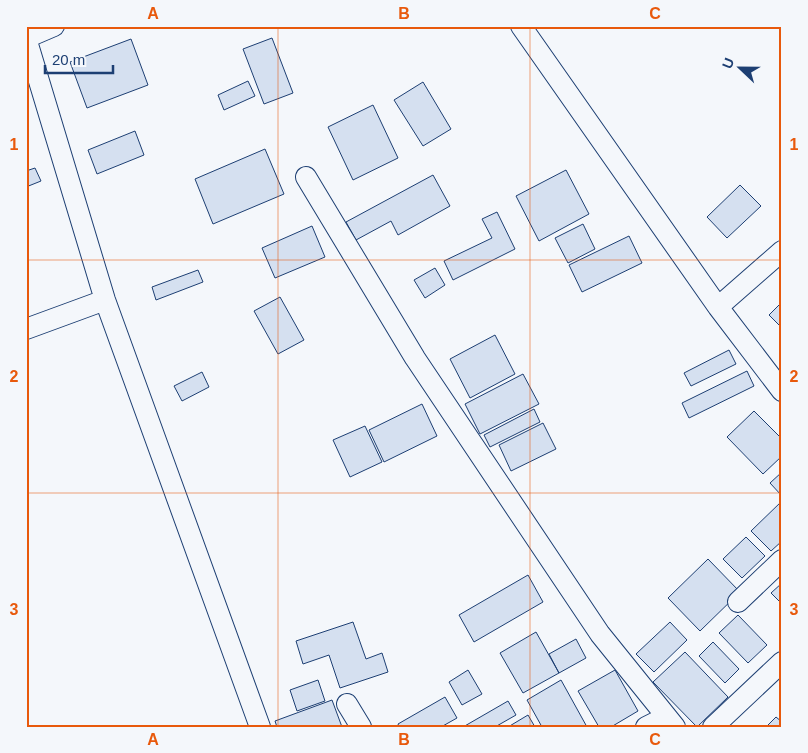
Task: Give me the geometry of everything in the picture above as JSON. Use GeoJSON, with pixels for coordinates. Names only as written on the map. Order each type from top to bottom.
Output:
{"type":"FeatureCollection","features":[{"type":"Feature","properties":{"kind":"street"},"geometry":{"type":"LineString","coordinates":[[54,26],[26,38],[105,300],[260,727]]}},
{"type":"Feature","properties":{"kind":"street"},"geometry":{"type":"LineString","coordinates":[[521,26],[718,307],[782,391]]}},
{"type":"Feature","properties":{"kind":"street"},"geometry":{"type":"LineString","coordinates":[[306,177],[415,358],[600,634],[670,722],[646,727]]}},
{"type":"Feature","properties":{"kind":"street"},"geometry":{"type":"LineString","coordinates":[[718,307],[782,251]]}},
{"type":"Feature","properties":{"kind":"street"},"geometry":{"type":"LineString","coordinates":[[26,329],[105,300]]}},
{"type":"Feature","properties":{"kind":"street"},"geometry":{"type":"LineString","coordinates":[[738,602],[782,560]]}},
{"type":"Feature","properties":{"kind":"street"},"geometry":{"type":"LineString","coordinates":[[713,727],[782,662]]}},
{"type":"Feature","properties":{"kind":"street"},"geometry":{"type":"LineString","coordinates":[[347,704],[361,727]]}},
{"type":"Feature","properties":{"kind":"building"},"geometry":{"type":"Polygon","coordinates":[[[272,38],[293,93],[264,104],[243,49],[272,38]]]}},
{"type":"Feature","properties":{"kind":"building"},"geometry":{"type":"Polygon","coordinates":[[[131,39],[148,85],[87,108],[70,62],[131,39]]]}},
{"type":"Feature","properties":{"kind":"building"},"geometry":{"type":"Polygon","coordinates":[[[248,81],[255,96],[224,110],[218,95],[248,81]]]}},
{"type":"Feature","properties":{"kind":"building"},"geometry":{"type":"Polygon","coordinates":[[[423,82],[451,129],[423,146],[394,100],[423,82]]]}},
{"type":"Feature","properties":{"kind":"building"},"geometry":{"type":"Polygon","coordinates":[[[373,105],[398,158],[353,180],[328,127],[373,105]]]}},
{"type":"Feature","properties":{"kind":"building"},"geometry":{"type":"Polygon","coordinates":[[[135,131],[144,155],[97,174],[88,150],[135,131]]]}},
{"type":"Feature","properties":{"kind":"building"},"geometry":{"type":"Polygon","coordinates":[[[265,149],[284,194],[213,224],[195,179],[265,149]]]}},
{"type":"Feature","properties":{"kind":"building"},"geometry":{"type":"Polygon","coordinates":[[[35,168],[41,181],[26,187],[26,171],[35,168]]]}},
{"type":"Feature","properties":{"kind":"building"},"geometry":{"type":"Polygon","coordinates":[[[566,170],[589,214],[539,241],[516,196],[566,170]]]}},
{"type":"Feature","properties":{"kind":"building"},"geometry":{"type":"Polygon","coordinates":[[[433,175],[450,206],[398,235],[391,221],[356,240],[346,222],[433,175]]]}},
{"type":"Feature","properties":{"kind":"building"},"geometry":{"type":"Polygon","coordinates":[[[740,185],[761,206],[727,238],[707,217],[740,185]]]}},
{"type":"Feature","properties":{"kind":"building"},"geometry":{"type":"Polygon","coordinates":[[[497,212],[515,249],[453,280],[444,261],[492,238],[482,219],[497,212]]]}},
{"type":"Feature","properties":{"kind":"building"},"geometry":{"type":"Polygon","coordinates":[[[583,224],[595,249],[568,263],[555,238],[583,224]]]}},
{"type":"Feature","properties":{"kind":"building"},"geometry":{"type":"Polygon","coordinates":[[[312,226],[325,257],[275,278],[262,248],[312,226]]]}},
{"type":"Feature","properties":{"kind":"building"},"geometry":{"type":"Polygon","coordinates":[[[629,236],[642,263],[582,292],[569,265],[629,236]]]}},
{"type":"Feature","properties":{"kind":"building"},"geometry":{"type":"Polygon","coordinates":[[[435,268],[445,285],[425,298],[414,280],[435,268]]]}},
{"type":"Feature","properties":{"kind":"building"},"geometry":{"type":"Polygon","coordinates":[[[198,270],[203,282],[156,300],[152,287],[198,270]]]}},
{"type":"Feature","properties":{"kind":"building"},"geometry":{"type":"Polygon","coordinates":[[[280,297],[304,340],[278,354],[254,311],[280,297]]]}},
{"type":"Feature","properties":{"kind":"building"},"geometry":{"type":"Polygon","coordinates":[[[782,302],[782,328],[769,315],[782,302]]]}},
{"type":"Feature","properties":{"kind":"building"},"geometry":{"type":"Polygon","coordinates":[[[495,335],[515,374],[470,398],[450,359],[495,335]]]}},
{"type":"Feature","properties":{"kind":"building"},"geometry":{"type":"Polygon","coordinates":[[[729,350],[736,364],[691,386],[684,373],[729,350]]]}},
{"type":"Feature","properties":{"kind":"building"},"geometry":{"type":"Polygon","coordinates":[[[747,371],[754,386],[689,418],[682,403],[747,371]]]}},
{"type":"Feature","properties":{"kind":"building"},"geometry":{"type":"Polygon","coordinates":[[[202,372],[209,387],[182,401],[174,386],[202,372]]]}},
{"type":"Feature","properties":{"kind":"building"},"geometry":{"type":"Polygon","coordinates":[[[523,374],[539,404],[480,434],[465,404],[523,374]]]}},
{"type":"Feature","properties":{"kind":"building"},"geometry":{"type":"Polygon","coordinates":[[[422,404],[437,436],[384,462],[369,430],[422,404]]]}},
{"type":"Feature","properties":{"kind":"building"},"geometry":{"type":"Polygon","coordinates":[[[534,409],[540,422],[490,447],[484,435],[534,409]]]}},
{"type":"Feature","properties":{"kind":"building"},"geometry":{"type":"Polygon","coordinates":[[[754,411],[782,439],[782,456],[763,474],[727,437],[754,411]]]}},
{"type":"Feature","properties":{"kind":"building"},"geometry":{"type":"Polygon","coordinates":[[[543,423],[556,449],[511,471],[499,445],[543,423]]]}},
{"type":"Feature","properties":{"kind":"building"},"geometry":{"type":"Polygon","coordinates":[[[365,426],[382,462],[350,477],[333,440],[365,426]]]}},
{"type":"Feature","properties":{"kind":"building"},"geometry":{"type":"Polygon","coordinates":[[[782,472],[782,496],[770,483],[782,472]]]}},
{"type":"Feature","properties":{"kind":"building"},"geometry":{"type":"Polygon","coordinates":[[[782,501],[782,541],[771,551],[751,531],[782,501]]]}},
{"type":"Feature","properties":{"kind":"building"},"geometry":{"type":"Polygon","coordinates":[[[746,537],[765,556],[742,578],[723,559],[746,537]]]}},
{"type":"Feature","properties":{"kind":"building"},"geometry":{"type":"Polygon","coordinates":[[[708,559],[740,592],[700,631],[668,598],[708,559]]]}},
{"type":"Feature","properties":{"kind":"building"},"geometry":{"type":"Polygon","coordinates":[[[528,575],[543,602],[474,642],[459,615],[528,575]]]}},
{"type":"Feature","properties":{"kind":"building"},"geometry":{"type":"Polygon","coordinates":[[[782,583],[782,604],[771,593],[782,583]]]}},
{"type":"Feature","properties":{"kind":"building"},"geometry":{"type":"Polygon","coordinates":[[[738,615],[767,645],[748,663],[719,633],[738,615]]]}},
{"type":"Feature","properties":{"kind":"building"},"geometry":{"type":"Polygon","coordinates":[[[353,622],[366,659],[382,653],[388,672],[340,688],[329,655],[303,664],[296,641],[353,622]]]}},
{"type":"Feature","properties":{"kind":"building"},"geometry":{"type":"Polygon","coordinates":[[[670,622],[687,640],[654,672],[636,654],[670,622]]]}},
{"type":"Feature","properties":{"kind":"building"},"geometry":{"type":"Polygon","coordinates":[[[536,632],[559,673],[523,693],[500,653],[536,632]]]}},
{"type":"Feature","properties":{"kind":"building"},"geometry":{"type":"Polygon","coordinates":[[[576,639],[586,658],[559,673],[549,654],[576,639]]]}},
{"type":"Feature","properties":{"kind":"building"},"geometry":{"type":"Polygon","coordinates":[[[713,642],[739,669],[725,683],[699,656],[713,642]]]}},
{"type":"Feature","properties":{"kind":"building"},"geometry":{"type":"Polygon","coordinates":[[[685,652],[728,697],[697,727],[653,682],[685,652]]]}},
{"type":"Feature","properties":{"kind":"building"},"geometry":{"type":"Polygon","coordinates":[[[468,670],[482,694],[462,705],[449,682],[468,670]]]}},
{"type":"Feature","properties":{"kind":"building"},"geometry":{"type":"Polygon","coordinates":[[[615,670],[638,711],[611,727],[599,727],[578,691],[615,670]]]}},
{"type":"Feature","properties":{"kind":"building"},"geometry":{"type":"Polygon","coordinates":[[[318,680],[325,701],[297,711],[290,690],[318,680]]]}},
{"type":"Feature","properties":{"kind":"building"},"geometry":{"type":"Polygon","coordinates":[[[561,680],[587,727],[542,727],[527,700],[561,680]]]}},
{"type":"Feature","properties":{"kind":"building"},"geometry":{"type":"Polygon","coordinates":[[[445,697],[457,718],[441,727],[399,727],[398,724],[445,697]]]}},
{"type":"Feature","properties":{"kind":"building"},"geometry":{"type":"Polygon","coordinates":[[[332,700],[342,727],[277,727],[275,721],[332,700]]]}},
{"type":"Feature","properties":{"kind":"building"},"geometry":{"type":"Polygon","coordinates":[[[508,701],[516,715],[495,727],[463,727],[508,701]]]}},
{"type":"Feature","properties":{"kind":"building"},"geometry":{"type":"Polygon","coordinates":[[[528,715],[535,727],[508,727],[528,715]]]}},
{"type":"Feature","properties":{"kind":"building"},"geometry":{"type":"Polygon","coordinates":[[[776,717],[782,722],[782,727],[766,727],[776,717]]]}}]}
